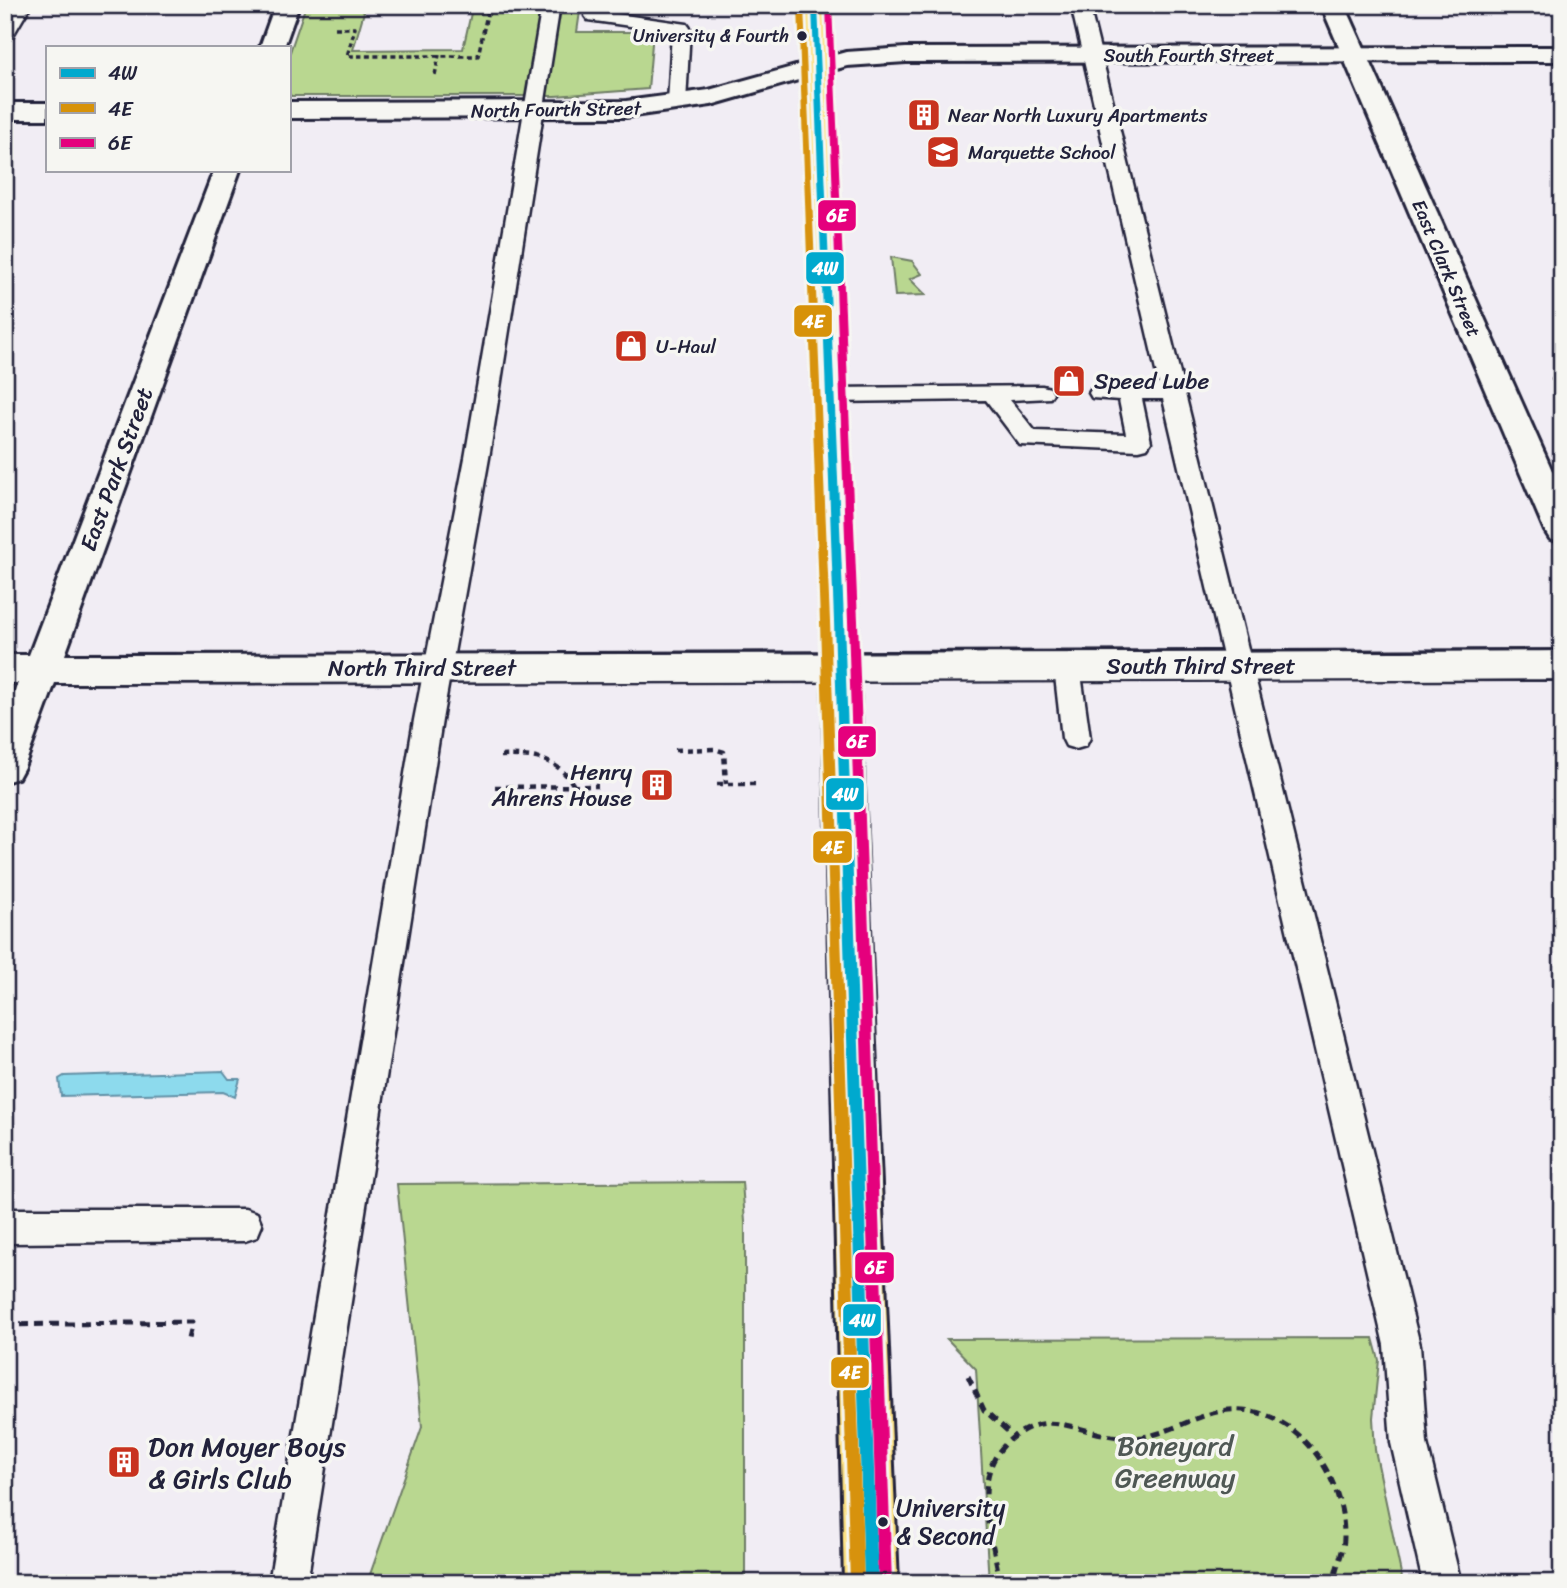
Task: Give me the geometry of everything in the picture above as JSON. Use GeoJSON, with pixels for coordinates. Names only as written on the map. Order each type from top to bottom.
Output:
{"type":"FeatureCollection","features":[{"type":"Feature","properties":{"kind":"main road"},"geometry":{"type":"LineString","coordinates":[[815,5],[871,1583]]}},
{"type":"Feature","properties":{"kind":"street"},"geometry":{"type":"LineString","coordinates":[[272,46],[287,5]]}},
{"type":"Feature","properties":{"kind":"street","name":"East Clark Street"},"geometry":{"type":"LineString","coordinates":[[1333,5],[1562,531]]}},
{"type":"Feature","properties":{"kind":"street","name":"South Fourth Street"},"geometry":{"type":"LineString","coordinates":[[818,65],[846,60],[919,55],[1562,54]]}},
{"type":"Feature","properties":{"kind":"street","name":"North Fourth Street"},"geometry":{"type":"LineString","coordinates":[[290,110],[626,109],[711,97],[818,65]]}},
{"type":"Feature","properties":{"kind":"street"},"geometry":{"type":"LineString","coordinates":[[5,111],[46,111]]}},
{"type":"Feature","properties":{"kind":"street","name":"East Park Street"},"geometry":{"type":"LineString","coordinates":[[5,767],[226,172]]}},
{"type":"Feature","properties":{"kind":"street","name":"South Third Street"},"geometry":{"type":"LineString","coordinates":[[839,666],[919,669],[1562,665]]}},
{"type":"Feature","properties":{"kind":"street","name":"North Third Street"},"geometry":{"type":"LineString","coordinates":[[5,669],[839,666]]}},
{"type":"Feature","properties":{"kind":"lane"},"geometry":{"type":"LineString","coordinates":[[5,35],[22,5]]}},
{"type":"Feature","properties":{"kind":"lane"},"geometry":{"type":"LineString","coordinates":[[288,1583],[438,668],[477,458],[551,5]]}},
{"type":"Feature","properties":{"kind":"lane"},"geometry":{"type":"LineString","coordinates":[[595,5],[594,16],[681,28],[677,103]]}},
{"type":"Feature","properties":{"kind":"lane"},"geometry":{"type":"LineString","coordinates":[[1080,5],[1153,307],[1170,391],[1402,1345],[1409,1443],[1442,1583]]}},
{"type":"Feature","properties":{"kind":"lane"},"geometry":{"type":"LineString","coordinates":[[992,393],[1028,439],[1139,442],[1129,391]]}},
{"type":"Feature","properties":{"kind":"lane"},"geometry":{"type":"LineString","coordinates":[[1100,393],[1170,391]]}},
{"type":"Feature","properties":{"kind":"lane"},"geometry":{"type":"LineString","coordinates":[[830,395],[1042,393]]}},
{"type":"Feature","properties":{"kind":"lane"},"geometry":{"type":"LineString","coordinates":[[1067,667],[1076,738]]}},
{"type":"Feature","properties":{"kind":"lane"},"geometry":{"type":"LineString","coordinates":[[5,1226],[246,1225]]}},
{"type":"Feature","properties":{"kind":"path"},"geometry":{"type":"LineString","coordinates":[[335,28],[355,28],[347,56],[478,56],[489,5]]}},
{"type":"Feature","properties":{"kind":"path"},"geometry":{"type":"LineString","coordinates":[[1551,379],[1562,379]]}},
{"type":"Feature","properties":{"kind":"path"},"geometry":{"type":"LineString","coordinates":[[675,750],[715,749],[724,752],[726,784]]}},
{"type":"Feature","properties":{"kind":"path"},"geometry":{"type":"LineString","coordinates":[[501,756],[538,755],[559,764],[574,786]]}},
{"type":"Feature","properties":{"kind":"path"},"geometry":{"type":"LineString","coordinates":[[717,784],[755,784]]}},
{"type":"Feature","properties":{"kind":"path"},"geometry":{"type":"LineString","coordinates":[[495,787],[598,786]]}},
{"type":"Feature","properties":{"kind":"path"},"geometry":{"type":"LineString","coordinates":[[5,1325],[191,1322],[188,1339]]}},
{"type":"Feature","properties":{"kind":"path"},"geometry":{"type":"LineString","coordinates":[[968,1376],[975,1400],[1013,1436]]}},
{"type":"Feature","properties":{"kind":"path"},"geometry":{"type":"LineString","coordinates":[[1000,1583],[998,1562],[991,1543],[986,1487],[993,1460],[1013,1436],[1027,1427],[1065,1423],[1085,1430],[1131,1438],[1168,1432],[1207,1415],[1244,1409],[1288,1426],[1307,1445],[1332,1481],[1342,1512],[1344,1543],[1334,1571],[1334,1583]]}},
{"type":"Feature","properties":{"kind":"green space"},"geometry":{"type":"Polygon","coordinates":[[[306,5],[366,5],[353,50],[463,49],[471,13],[483,13],[485,5],[581,5],[577,32],[653,32],[648,89],[555,96],[291,96],[290,52],[306,5]]]}},
{"type":"Feature","properties":{"kind":"green space"},"geometry":{"type":"Polygon","coordinates":[[[891,257],[912,261],[922,274],[910,279],[926,295],[895,296],[891,257]]]}},
{"type":"Feature","properties":{"kind":"green space"},"geometry":{"type":"Polygon","coordinates":[[[742,1182],[745,1222],[745,1583],[367,1583],[422,1427],[397,1184],[742,1182]]]}},
{"type":"Feature","properties":{"kind":"green space","name":"Boneyard Greenway"},"geometry":{"type":"Polygon","coordinates":[[[1373,1338],[1379,1360],[1373,1418],[1375,1450],[1403,1583],[989,1583],[976,1369],[947,1339],[1373,1338]]]}},
{"type":"Feature","properties":{"kind":"water"},"geometry":{"type":"Polygon","coordinates":[[[223,1071],[229,1079],[240,1079],[235,1097],[223,1092],[61,1096],[59,1079],[64,1076],[223,1071]]]}},
{"type":"Feature","properties":{"kind":"transit line","name":"4W"},"geometry":{"type":"LineString","coordinates":[[815,5],[839,621],[871,1583]]}},
{"type":"Feature","properties":{"kind":"transit line","name":"6E"},"geometry":{"type":"LineString","coordinates":[[829,5],[853,621],[885,1583]]}},
{"type":"Feature","properties":{"kind":"transit line","name":"4E"},"geometry":{"type":"LineString","coordinates":[[801,6],[825,622],[857,1583]]}},
{"type":"Feature","properties":{"kind":"place","name":"University & Fourth"},"geometry":{"type":"Point","coordinates":[802,36]}},
{"type":"Feature","properties":{"kind":"place","name":"Near North Luxury Apartments"},"geometry":{"type":"Point","coordinates":[924,115]}},
{"type":"Feature","properties":{"kind":"place","name":"Marquette School"},"geometry":{"type":"Point","coordinates":[943,152]}},
{"type":"Feature","properties":{"kind":"place","name":"U-Haul"},"geometry":{"type":"Point","coordinates":[631,346]}},
{"type":"Feature","properties":{"kind":"place","name":"Speed Lube"},"geometry":{"type":"Point","coordinates":[1069,381]}},
{"type":"Feature","properties":{"kind":"place","name":"Henry Ahrens House"},"geometry":{"type":"Point","coordinates":[657,785]}},
{"type":"Feature","properties":{"kind":"place","name":"Don Moyer Boys & Girls Club"},"geometry":{"type":"Point","coordinates":[124,1462]}},
{"type":"Feature","properties":{"kind":"place","name":"University & Second"},"geometry":{"type":"Point","coordinates":[883,1522]}}]}
